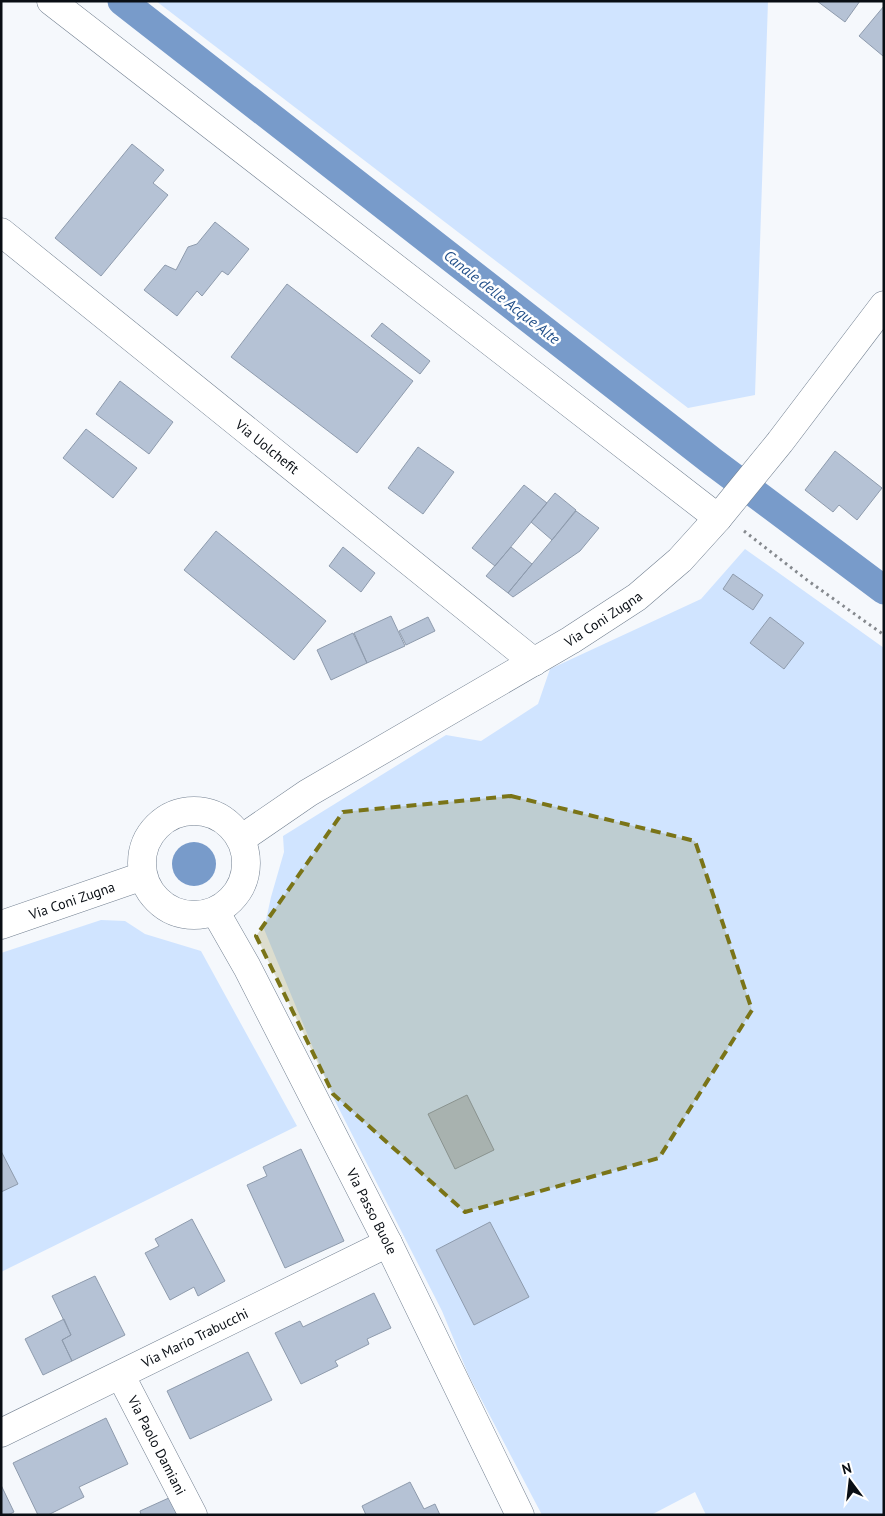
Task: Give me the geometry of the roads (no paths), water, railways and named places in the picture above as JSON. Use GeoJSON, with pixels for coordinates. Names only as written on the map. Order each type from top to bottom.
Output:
{"type":"FeatureCollection","features":[{"type":"Feature","properties":{"kind":"street"},"geometry":{"type":"LineString","coordinates":[[51,1],[718,518]]}},
{"type":"Feature","properties":{"kind":"street","name":"Via Uolchefit"},"geometry":{"type":"LineString","coordinates":[[1,232],[534,662]]}},
{"type":"Feature","properties":{"kind":"street","name":"Via Coni Zugna"},"geometry":{"type":"LineString","coordinates":[[241,839],[308,793],[571,640],[637,597],[680,560],[718,518],[780,442],[884,305]]}},
{"type":"Feature","properties":{"kind":"street"},"geometry":{"type":"LineString","coordinates":[[200,811],[217,816],[231,826],[241,839],[246,855],[246,872],[240,888],[229,902],[215,911],[198,915],[180,914],[163,906],[150,893],[143,876],[142,859],[145,843],[154,829],[168,818],[183,812],[200,811]]}},
{"type":"Feature","properties":{"kind":"street","name":"Via Coni Zugna"},"geometry":{"type":"LineString","coordinates":[[1,925],[143,876]]}},
{"type":"Feature","properties":{"kind":"street","name":"Via Passo Buole"},"geometry":{"type":"LineString","coordinates":[[215,911],[247,967],[388,1243],[520,1515]]}},
{"type":"Feature","properties":{"kind":"street","name":"Via Mario Trabucchi"},"geometry":{"type":"LineString","coordinates":[[1,1434],[388,1243]]}},
{"type":"Feature","properties":{"kind":"street","name":"Via Paolo Damiani"},"geometry":{"type":"LineString","coordinates":[[121,1376],[193,1515]]}},
{"type":"Feature","properties":{"kind":"water"},"geometry":{"type":"Polygon","coordinates":[[[194,842],[206,846],[212,852],[216,864],[212,876],[206,882],[194,886],[182,882],[176,876],[172,864],[176,852],[182,846],[194,842]]]}},
{"type":"Feature","properties":{"kind":"waterway","name":"Canale delle Acque Alte"},"geometry":{"type":"LineString","coordinates":[[122,1],[713,462],[884,590]]}}]}
